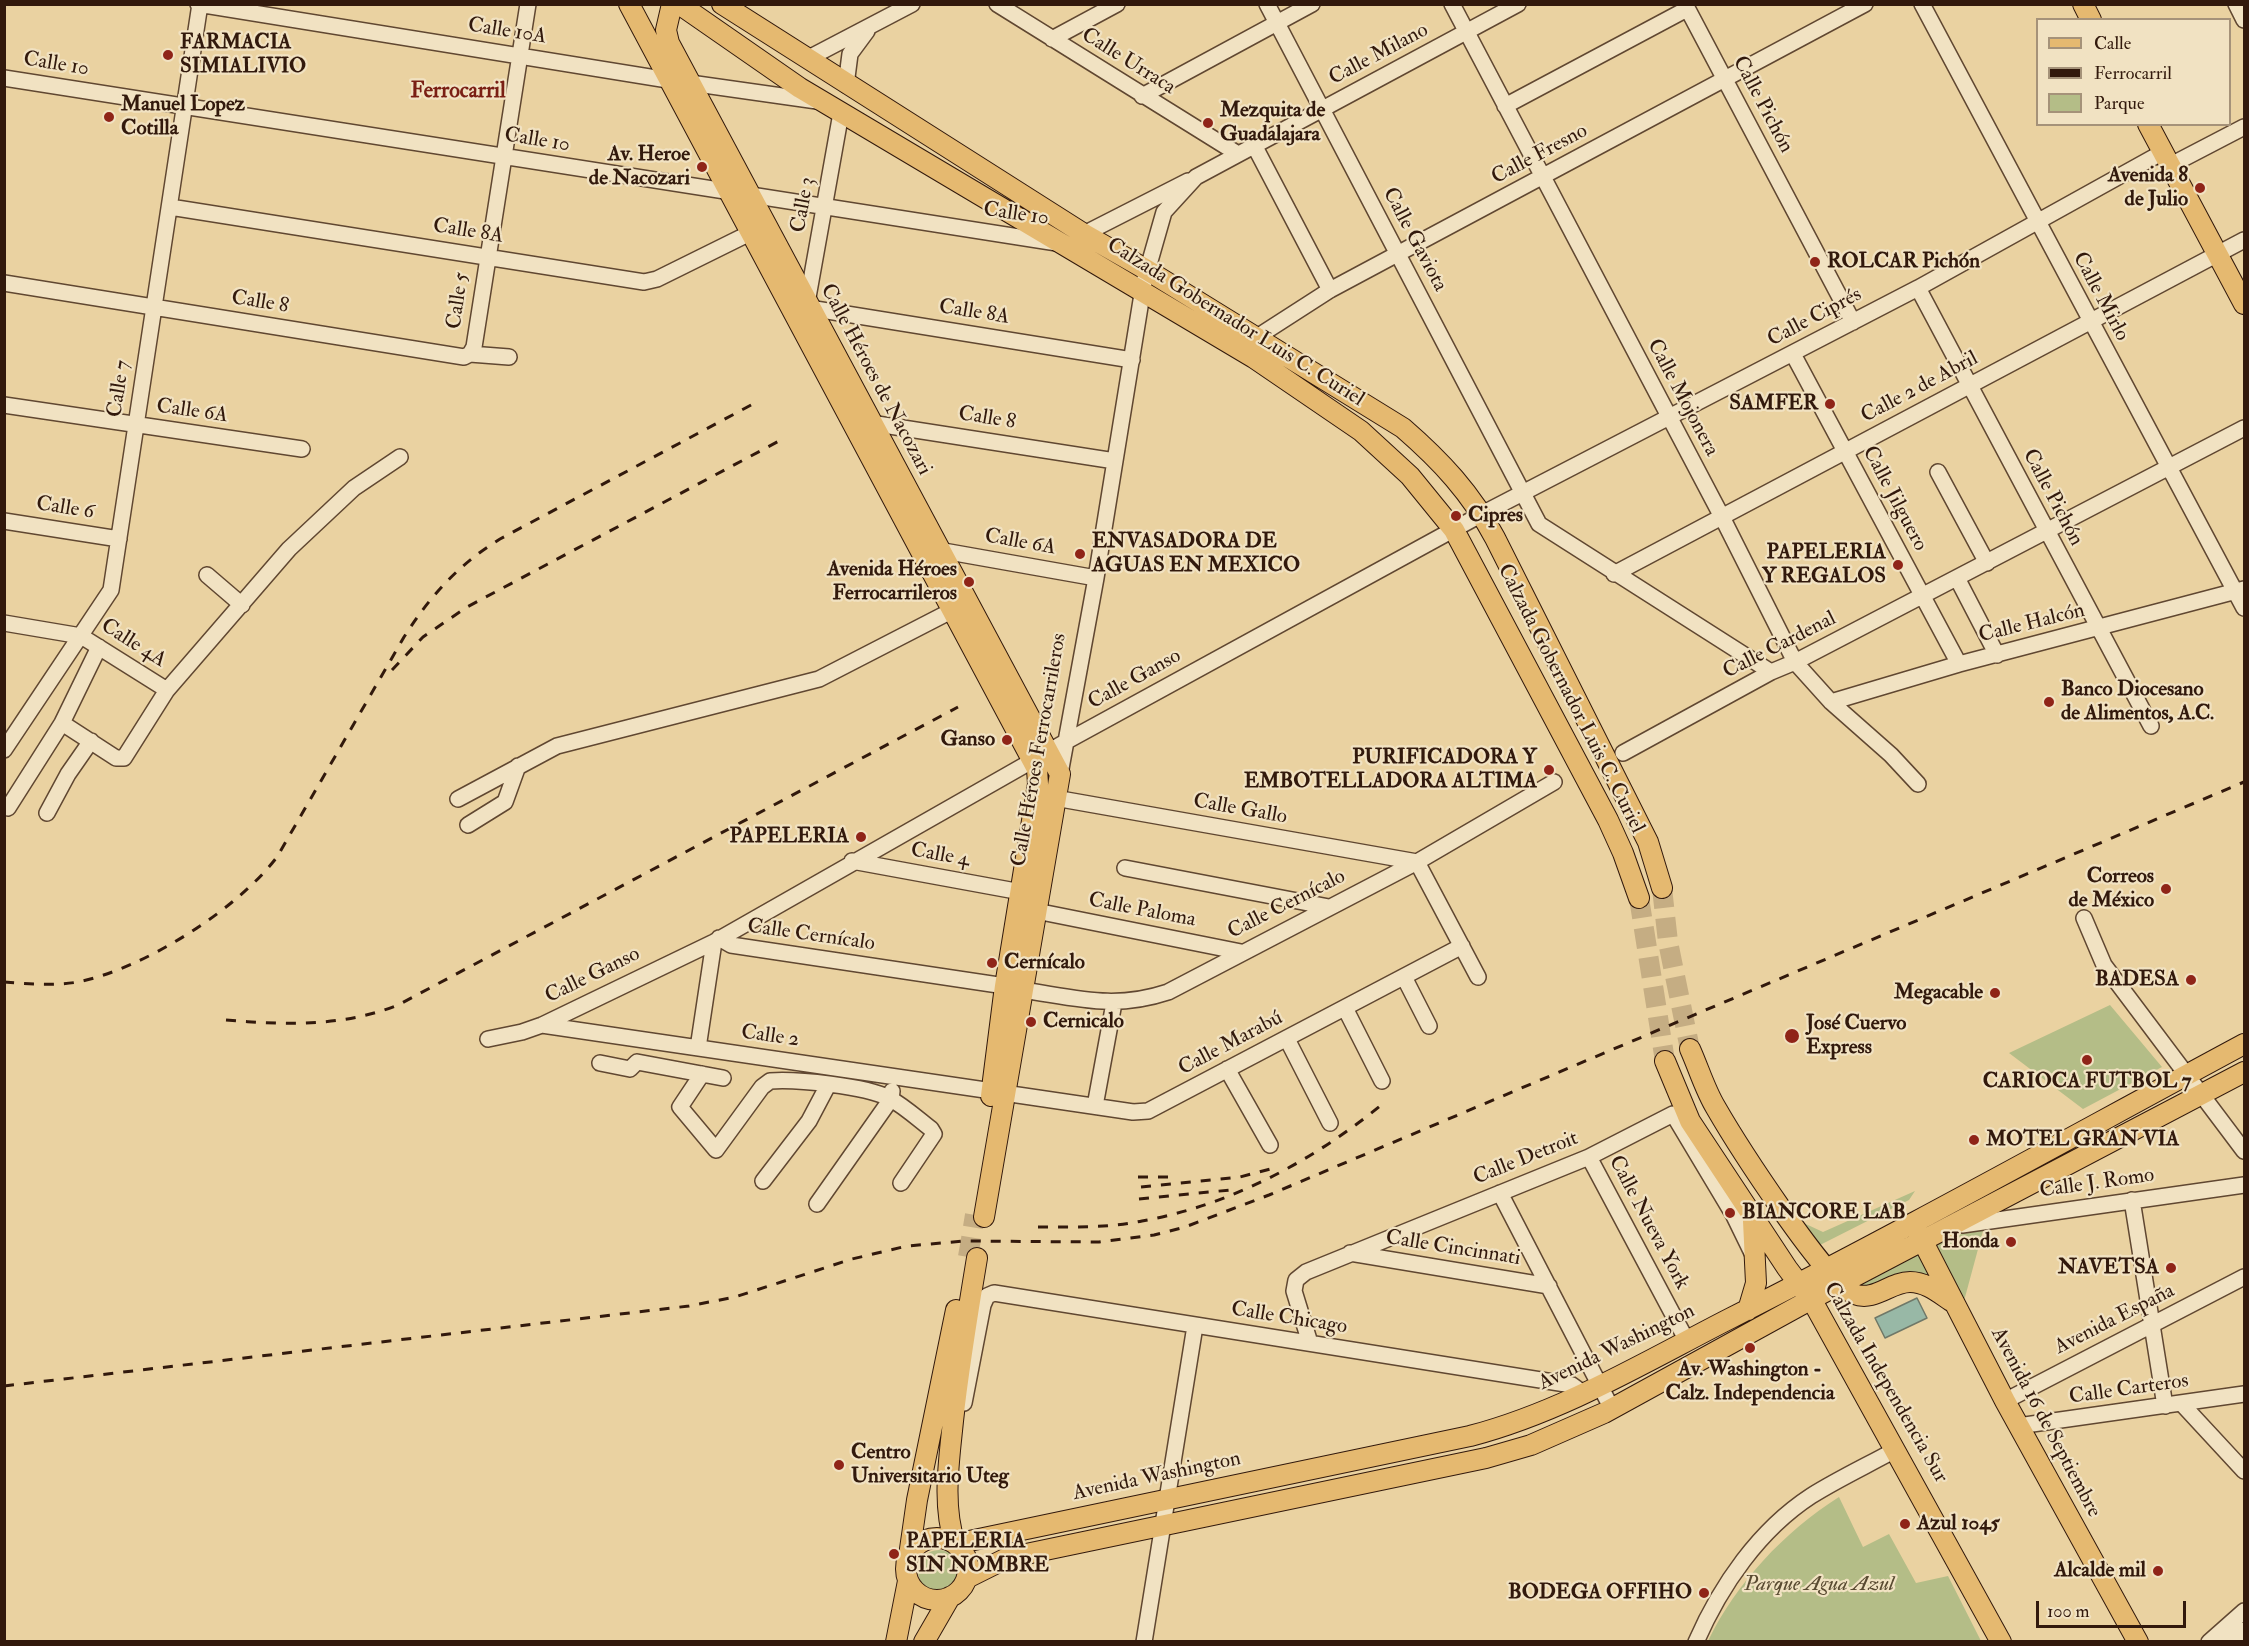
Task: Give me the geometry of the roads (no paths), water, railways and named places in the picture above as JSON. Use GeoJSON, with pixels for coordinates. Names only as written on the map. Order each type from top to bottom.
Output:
{"type":"FeatureCollection","features":[{"type":"Feature","properties":{"kind":"main road","name":"Calle Héroes de Nacozari"},"geometry":{"type":"LineString","coordinates":[[629,4],[750,233],[938,550],[1040,757]]}},
{"type":"Feature","properties":{"kind":"main road","name":"Calle Héroes de Nacozari"},"geometry":{"type":"LineString","coordinates":[[672,4],[666,36],[808,306],[861,422],[953,610],[1040,757],[1060,774]]}},
{"type":"Feature","properties":{"kind":"main road","name":"Calzada Gobernador Luis C. Curiel"},"geometry":{"type":"LineString","coordinates":[[679,4],[822,102],[1254,358],[1361,430],[1410,476],[1454,530],[1608,820],[1639,898]]}},
{"type":"Feature","properties":{"kind":"main road","name":"Calzada Gobernador Luis C. Curiel"},"geometry":{"type":"LineString","coordinates":[[722,4],[846,85],[1084,234],[1147,270],[1403,428],[1457,478],[1482,514],[1648,842],[1662,888]]}},
{"type":"Feature","properties":{"kind":"main road"},"geometry":{"type":"LineString","coordinates":[[2083,4],[2090,18]]}},
{"type":"Feature","properties":{"kind":"main road"},"geometry":{"type":"LineString","coordinates":[[2149,126],[2244,304]]}},
{"type":"Feature","properties":{"kind":"main road","name":"Calle Héroes Ferrocarrileros"},"geometry":{"type":"LineString","coordinates":[[980,1216],[1014,988],[1021,892],[1040,757]]}},
{"type":"Feature","properties":{"kind":"main road","name":"Calle Héroes Ferrocarrileros"},"geometry":{"type":"LineString","coordinates":[[1014,988],[1036,911],[1060,774]]}},
{"type":"Feature","properties":{"kind":"main road","name":"Avenida Washington"},"geometry":{"type":"LineString","coordinates":[[955,1544],[1498,1428],[1524,1420],[1592,1389],[1914,1224],[2244,1044]]}},
{"type":"Feature","properties":{"kind":"main road","name":"Calzada Independencia Sur"},"geometry":{"type":"LineString","coordinates":[[1690,1049],[1715,1107],[1826,1269],[1851,1292],[1862,1296],[1873,1296],[1898,1284],[1920,1283],[1953,1302]]}},
{"type":"Feature","properties":{"kind":"main road","name":"Calzada Independencia Sur"},"geometry":{"type":"LineString","coordinates":[[1665,1061],[1690,1121],[1753,1218],[1812,1300],[2001,1641]]}},
{"type":"Feature","properties":{"kind":"main road"},"geometry":{"type":"LineString","coordinates":[[967,1578],[1007,1558],[1486,1458],[1552,1437],[1611,1409],[2244,1072]]}},
{"type":"Feature","properties":{"kind":"main road"},"geometry":{"type":"LineString","coordinates":[[1748,1310],[1756,1284],[1757,1263],[1753,1218]]}},
{"type":"Feature","properties":{"kind":"main road","name":"Avenida 16 de Septiembre"},"geometry":{"type":"LineString","coordinates":[[1914,1224],[2018,1426],[2138,1641]]}},
{"type":"Feature","properties":{"kind":"main road"},"geometry":{"type":"LineString","coordinates":[[896,1641],[908,1581],[907,1564],[917,1504],[972,1257],[951,1439],[947,1496],[948,1523],[955,1544],[966,1559],[967,1578],[964,1586],[950,1598],[924,1641]]}},
{"type":"Feature","properties":{"kind":"main road"},"geometry":{"type":"LineString","coordinates":[[917,1504],[933,1509],[948,1523]]}},
{"type":"Feature","properties":{"kind":"main road"},"geometry":{"type":"LineString","coordinates":[[909,1556],[914,1549],[929,1539],[947,1540],[955,1544]]}},
{"type":"Feature","properties":{"kind":"main road"},"geometry":{"type":"LineString","coordinates":[[908,1581],[921,1596],[941,1600],[950,1598]]}},
{"type":"Feature","properties":{"kind":"street","name":"Calle 5"},"geometry":{"type":"LineString","coordinates":[[470,354],[474,347],[528,4]]}},
{"type":"Feature","properties":{"kind":"street"},"geometry":{"type":"LineString","coordinates":[[807,59],[912,4]]}},
{"type":"Feature","properties":{"kind":"street","name":"Calle Urraca"},"geometry":{"type":"LineString","coordinates":[[997,4],[1238,154]]}},
{"type":"Feature","properties":{"kind":"street"},"geometry":{"type":"LineString","coordinates":[[1052,39],[1117,4]]}},
{"type":"Feature","properties":{"kind":"street","name":"Calle Gaviota"},"geometry":{"type":"LineString","coordinates":[[1267,4],[1539,524],[1614,574],[1771,672]]}},
{"type":"Feature","properties":{"kind":"street"},"geometry":{"type":"LineString","coordinates":[[1142,96],[1312,4]]}},
{"type":"Feature","properties":{"kind":"street","name":"Calle Mojonera"},"geometry":{"type":"LineString","coordinates":[[1452,4],[1722,517],[1795,663],[1831,702],[1871,737],[1918,784]]}},
{"type":"Feature","properties":{"kind":"street","name":"Calle Milano"},"geometry":{"type":"LineString","coordinates":[[1142,291],[1164,212],[1196,177],[1518,4]]}},
{"type":"Feature","properties":{"kind":"street","name":"Calle Fresno"},"geometry":{"type":"LineString","coordinates":[[1257,337],[1330,290],[1865,4]]}},
{"type":"Feature","properties":{"kind":"street","name":"Calle Mirlo"},"geometry":{"type":"LineString","coordinates":[[1922,4],[2168,468],[2240,590],[2244,608]]}},
{"type":"Feature","properties":{"kind":"street"},"geometry":{"type":"LineString","coordinates":[[2236,4],[2244,20]]}},
{"type":"Feature","properties":{"kind":"street","name":"Calle 10A"},"geometry":{"type":"LineString","coordinates":[[199,5],[668,80]]}},
{"type":"Feature","properties":{"kind":"street","name":"Calle 7"},"geometry":{"type":"LineString","coordinates":[[4,750],[11,730],[81,636],[111,590],[199,5]]}},
{"type":"Feature","properties":{"kind":"street"},"geometry":{"type":"LineString","coordinates":[[1505,106],[1686,7]]}},
{"type":"Feature","properties":{"kind":"street","name":"Calle Pichón"},"geometry":{"type":"LineString","coordinates":[[1686,7],[1853,321]]}},
{"type":"Feature","properties":{"kind":"street"},"geometry":{"type":"LineString","coordinates":[[846,85],[850,54],[870,27]]}},
{"type":"Feature","properties":{"kind":"street","name":"Calle 10"},"geometry":{"type":"LineString","coordinates":[[4,78],[1062,243]]}},
{"type":"Feature","properties":{"kind":"street"},"geometry":{"type":"LineString","coordinates":[[690,83],[822,102]]}},
{"type":"Feature","properties":{"kind":"street","name":"Calle 3"},"geometry":{"type":"LineString","coordinates":[[808,306],[841,113]]}},
{"type":"Feature","properties":{"kind":"street","name":"Calle Ciprés"},"geometry":{"type":"LineString","coordinates":[[1482,514],[1669,419],[2038,222],[2167,159],[2244,128]]}},
{"type":"Feature","properties":{"kind":"street"},"geometry":{"type":"LineString","coordinates":[[1254,145],[1330,290]]}},
{"type":"Feature","properties":{"kind":"street"},"geometry":{"type":"LineString","coordinates":[[1084,234],[1196,177]]}},
{"type":"Feature","properties":{"kind":"street","name":"Calle 8A"},"geometry":{"type":"LineString","coordinates":[[170,207],[649,282],[750,233]]}},
{"type":"Feature","properties":{"kind":"street","name":"Calle 2 de Abril"},"geometry":{"type":"LineString","coordinates":[[1614,574],[2244,240]]}},
{"type":"Feature","properties":{"kind":"street","name":"Calle 8"},"geometry":{"type":"LineString","coordinates":[[4,284],[464,357],[470,354],[509,357]]}},
{"type":"Feature","properties":{"kind":"street","name":"Calle Pichón"},"geometry":{"type":"LineString","coordinates":[[1918,288],[2151,726]]}},
{"type":"Feature","properties":{"kind":"street","name":"Calle Héroes Ferrocarrileros"},"geometry":{"type":"LineString","coordinates":[[1060,774],[1096,578],[1142,291]]}},
{"type":"Feature","properties":{"kind":"street","name":"Calle 8A"},"geometry":{"type":"LineString","coordinates":[[808,306],[1132,360]]}},
{"type":"Feature","properties":{"kind":"street"},"geometry":{"type":"LineString","coordinates":[[1254,358],[1257,337]]}},
{"type":"Feature","properties":{"kind":"street","name":"Calle Jilguero"},"geometry":{"type":"LineString","coordinates":[[1792,354],[1959,664]]}},
{"type":"Feature","properties":{"kind":"street","name":"Calle 6A"},"geometry":{"type":"LineString","coordinates":[[4,405],[303,449]]}},
{"type":"Feature","properties":{"kind":"street","name":"Calle 8"},"geometry":{"type":"LineString","coordinates":[[861,422],[1115,461]]}},
{"type":"Feature","properties":{"kind":"street","name":"Calle Cardenal"},"geometry":{"type":"LineString","coordinates":[[1623,753],[1771,672],[1795,663],[2244,428]]}},
{"type":"Feature","properties":{"kind":"street"},"geometry":{"type":"LineString","coordinates":[[62,723],[116,758],[124,758],[167,690],[289,549],[354,488],[400,457]]}},
{"type":"Feature","properties":{"kind":"street"},"geometry":{"type":"LineString","coordinates":[[1938,472],[1987,563]]}},
{"type":"Feature","properties":{"kind":"street","name":"Calle Ganso"},"geometry":{"type":"LineString","coordinates":[[488,1039],[522,1032],[542,1024],[716,940],[1066,741],[1482,514]]}},
{"type":"Feature","properties":{"kind":"street","name":"Calle 6"},"geometry":{"type":"LineString","coordinates":[[4,521],[119,539]]}},
{"type":"Feature","properties":{"kind":"street","name":"Calle 6A"},"geometry":{"type":"LineString","coordinates":[[938,550],[1096,578]]}},
{"type":"Feature","properties":{"kind":"street"},"geometry":{"type":"LineString","coordinates":[[207,575],[242,605]]}},
{"type":"Feature","properties":{"kind":"street"},"geometry":{"type":"LineString","coordinates":[[1958,578],[1996,655]]}},
{"type":"Feature","properties":{"kind":"street","name":"Calle Halcón"},"geometry":{"type":"LineString","coordinates":[[1831,702],[1959,664],[2240,590]]}},
{"type":"Feature","properties":{"kind":"street"},"geometry":{"type":"LineString","coordinates":[[458,799],[557,746],[819,679],[953,610]]}},
{"type":"Feature","properties":{"kind":"street","name":"Calle 4A"},"geometry":{"type":"LineString","coordinates":[[4,623],[81,636],[167,690]]}},
{"type":"Feature","properties":{"kind":"street"},"geometry":{"type":"LineString","coordinates":[[8,808],[62,723],[99,647]]}},
{"type":"Feature","properties":{"kind":"street"},"geometry":{"type":"LineString","coordinates":[[47,813],[68,774],[91,741]]}},
{"type":"Feature","properties":{"kind":"street"},"geometry":{"type":"LineString","coordinates":[[468,825],[505,802],[518,766]]}},
{"type":"Feature","properties":{"kind":"street","name":"Calle Cernícalo"},"geometry":{"type":"LineString","coordinates":[[716,940],[731,945],[1114,1003],[1134,1002],[1168,992],[1417,862],[1554,782]]}},
{"type":"Feature","properties":{"kind":"street","name":"Calle Gallo"},"geometry":{"type":"LineString","coordinates":[[1055,798],[1417,862]]}},
{"type":"Feature","properties":{"kind":"street","name":"Calle 4"},"geometry":{"type":"LineString","coordinates":[[852,861],[1021,892]]}},
{"type":"Feature","properties":{"kind":"street"},"geometry":{"type":"LineString","coordinates":[[1417,862],[1478,977]]}},
{"type":"Feature","properties":{"kind":"street"},"geometry":{"type":"LineString","coordinates":[[1125,868],[1329,907]]}},
{"type":"Feature","properties":{"kind":"street","name":"Calle Paloma"},"geometry":{"type":"LineString","coordinates":[[1036,911],[1241,952]]}},
{"type":"Feature","properties":{"kind":"street"},"geometry":{"type":"LineString","coordinates":[[2084,918],[2104,965],[2244,1151]]}},
{"type":"Feature","properties":{"kind":"street"},"geometry":{"type":"LineString","coordinates":[[698,1048],[716,940]]}},
{"type":"Feature","properties":{"kind":"street","name":"Calle Marabú"},"geometry":{"type":"LineString","coordinates":[[998,1092],[1148,1111],[1462,946]]}},
{"type":"Feature","properties":{"kind":"street"},"geometry":{"type":"LineString","coordinates":[[1404,977],[1429,1026]]}},
{"type":"Feature","properties":{"kind":"street"},"geometry":{"type":"LineString","coordinates":[[1095,1106],[1114,1003]]}},
{"type":"Feature","properties":{"kind":"street"},"geometry":{"type":"LineString","coordinates":[[1345,1008],[1382,1081]]}},
{"type":"Feature","properties":{"kind":"street","name":"Calle 2"},"geometry":{"type":"LineString","coordinates":[[542,1024],[998,1092]]}},
{"type":"Feature","properties":{"kind":"street"},"geometry":{"type":"LineString","coordinates":[[1287,1039],[1330,1123]]}},
{"type":"Feature","properties":{"kind":"street"},"geometry":{"type":"LineString","coordinates":[[600,1063],[630,1069],[637,1062],[723,1078]]}},
{"type":"Feature","properties":{"kind":"street"},"geometry":{"type":"LineString","coordinates":[[1227,1069],[1270,1145]]}},
{"type":"Feature","properties":{"kind":"street"},"geometry":{"type":"LineString","coordinates":[[702,1074],[680,1107],[716,1150],[767,1082],[795,1081],[828,1085],[875,1092],[891,1099],[931,1129],[934,1134],[901,1183]]}},
{"type":"Feature","properties":{"kind":"street"},"geometry":{"type":"LineString","coordinates":[[817,1204],[891,1099],[895,1077]]}},
{"type":"Feature","properties":{"kind":"street"},"geometry":{"type":"LineString","coordinates":[[763,1181],[810,1120],[828,1085]]}},
{"type":"Feature","properties":{"kind":"street","name":"Calle Detroit"},"geometry":{"type":"LineString","coordinates":[[1310,1343],[1294,1292],[1296,1280],[1306,1272],[1588,1156],[1673,1114],[1734,1216],[1757,1263]]}},
{"type":"Feature","properties":{"kind":"street","name":"Calle Nueva York"},"geometry":{"type":"LineString","coordinates":[[1588,1156],[1687,1341]]}},
{"type":"Feature","properties":{"kind":"street","name":"Calle J. Romo"},"geometry":{"type":"LineString","coordinates":[[1956,1226],[2244,1185]]}},
{"type":"Feature","properties":{"kind":"street"},"geometry":{"type":"LineString","coordinates":[[1500,1193],[1549,1286],[1592,1389],[1611,1409]]}},
{"type":"Feature","properties":{"kind":"street"},"geometry":{"type":"LineString","coordinates":[[2132,1200],[2165,1406]]}},
{"type":"Feature","properties":{"kind":"street","name":"Calle Cincinnati"},"geometry":{"type":"LineString","coordinates":[[1350,1253],[1549,1286]]}},
{"type":"Feature","properties":{"kind":"street","name":"Avenida España"},"geometry":{"type":"LineString","coordinates":[[2005,1401],[2244,1277]]}},
{"type":"Feature","properties":{"kind":"street","name":"Calle Chicago"},"geometry":{"type":"LineString","coordinates":[[951,1439],[961,1415],[983,1305],[987,1296],[994,1293],[1592,1389]]}},
{"type":"Feature","properties":{"kind":"street"},"geometry":{"type":"LineString","coordinates":[[1144,1641],[1195,1326]]}},
{"type":"Feature","properties":{"kind":"street","name":"Calle Carteros"},"geometry":{"type":"LineString","coordinates":[[2018,1426],[2244,1394]]}},
{"type":"Feature","properties":{"kind":"street"},"geometry":{"type":"LineString","coordinates":[[2182,1404],[2244,1471]]}},
{"type":"Feature","properties":{"kind":"street"},"geometry":{"type":"LineString","coordinates":[[1696,1641],[1714,1603],[1732,1577],[1779,1520],[1812,1495],[1896,1450]]}},
{"type":"Feature","properties":{"kind":"street"},"geometry":{"type":"LineString","coordinates":[[2209,1641],[2244,1613]]}},
{"type":"Feature","properties":{"kind":"street"},"geometry":{"type":"LineString","coordinates":[[2230,1641],[2244,1630]]}},
{"type":"Feature","properties":{"kind":"tunnel"},"geometry":{"type":"LineString","coordinates":[[1662,888],[1668,942],[1690,1049]]}},
{"type":"Feature","properties":{"kind":"tunnel"},"geometry":{"type":"LineString","coordinates":[[1639,898],[1665,1061]]}},
{"type":"Feature","properties":{"kind":"tunnel"},"geometry":{"type":"LineString","coordinates":[[968,1257],[975,1215]]}},
{"type":"Feature","properties":{"kind":"railway"},"geometry":{"type":"LineString","coordinates":[[4,982],[59,984],[104,975],[159,951],[214,916],[260,877],[277,857],[404,637],[424,608],[458,570],[500,539],[753,404]]}},
{"type":"Feature","properties":{"kind":"railway"},"geometry":{"type":"LineString","coordinates":[[392,670],[423,637],[467,607],[779,441]]}},
{"type":"Feature","properties":{"kind":"railway"},"geometry":{"type":"LineString","coordinates":[[226,1020],[313,1023],[356,1017],[398,1005],[958,707]]}},
{"type":"Feature","properties":{"kind":"railway"},"geometry":{"type":"LineString","coordinates":[[4,1386],[689,1306],[735,1297],[852,1259],[907,1246],[964,1241],[1099,1242],[1154,1235],[1185,1227],[1269,1195],[2244,782]]}},
{"type":"Feature","properties":{"kind":"railway"},"geometry":{"type":"LineString","coordinates":[[1038,1227],[1116,1225],[1175,1214],[1208,1204],[1271,1177],[1302,1160],[1331,1142],[1385,1102]]}},
{"type":"Feature","properties":{"kind":"railway"},"geometry":{"type":"LineString","coordinates":[[1141,1187],[1240,1177],[1274,1168]]}},
{"type":"Feature","properties":{"kind":"railway"},"geometry":{"type":"LineString","coordinates":[[1138,1177],[1168,1177]]}},
{"type":"Feature","properties":{"kind":"railway"},"geometry":{"type":"LineString","coordinates":[[1139,1199],[1230,1190]]}},
{"type":"Feature","properties":{"kind":"place","name":"FARMACIA SIMIALIVIO"},"geometry":{"type":"Point","coordinates":[168,55]}},
{"type":"Feature","properties":{"kind":"place","name":"Manuel Lopez Cotilla"},"geometry":{"type":"Point","coordinates":[109,117]}},
{"type":"Feature","properties":{"kind":"place","name":"Mezquita de Guadalajara"},"geometry":{"type":"Point","coordinates":[1208,123]}},
{"type":"Feature","properties":{"kind":"place","name":"Av. Heroe de Nacozari"},"geometry":{"type":"Point","coordinates":[702,167]}},
{"type":"Feature","properties":{"kind":"place","name":"Avenida 8 de Julio"},"geometry":{"type":"Point","coordinates":[2200,188]}},
{"type":"Feature","properties":{"kind":"place","name":"ROLCAR Pichón"},"geometry":{"type":"Point","coordinates":[1815,262]}},
{"type":"Feature","properties":{"kind":"place","name":"SAMFER"},"geometry":{"type":"Point","coordinates":[1830,404]}},
{"type":"Feature","properties":{"kind":"place","name":"Cipres"},"geometry":{"type":"Point","coordinates":[1456,516]}},
{"type":"Feature","properties":{"kind":"place","name":"ENVASADORA DE AGUAS EN MEXICO"},"geometry":{"type":"Point","coordinates":[1080,554]}},
{"type":"Feature","properties":{"kind":"place","name":"PAPELERIA Y REGALOS"},"geometry":{"type":"Point","coordinates":[1898,565]}},
{"type":"Feature","properties":{"kind":"place","name":"Avenida Héroes Ferrocarrileros"},"geometry":{"type":"Point","coordinates":[969,582]}},
{"type":"Feature","properties":{"kind":"place","name":"Banco Diocesano de Alimentos, A.C."},"geometry":{"type":"Point","coordinates":[2049,702]}},
{"type":"Feature","properties":{"kind":"place","name":"Ganso"},"geometry":{"type":"Point","coordinates":[1007,740]}},
{"type":"Feature","properties":{"kind":"place","name":"PURIFICADORA Y EMBOTELLADORA ALTIMA"},"geometry":{"type":"Point","coordinates":[1549,770]}},
{"type":"Feature","properties":{"kind":"place","name":"PAPELERIA"},"geometry":{"type":"Point","coordinates":[861,837]}},
{"type":"Feature","properties":{"kind":"place","name":"Correos de México"},"geometry":{"type":"Point","coordinates":[2166,889]}},
{"type":"Feature","properties":{"kind":"place","name":"Cernícalo"},"geometry":{"type":"Point","coordinates":[992,963]}},
{"type":"Feature","properties":{"kind":"place","name":"BADESA"},"geometry":{"type":"Point","coordinates":[2191,980]}},
{"type":"Feature","properties":{"kind":"place","name":"Megacable"},"geometry":{"type":"Point","coordinates":[1995,993]}},
{"type":"Feature","properties":{"kind":"place","name":"Cernicalo"},"geometry":{"type":"Point","coordinates":[1031,1022]}},
{"type":"Feature","properties":{"kind":"place","name":"José Cuervo Express"},"geometry":{"type":"Point","coordinates":[1792,1036]}},
{"type":"Feature","properties":{"kind":"place","name":"CARIOCA FUTBOL 7"},"geometry":{"type":"Point","coordinates":[2087,1060]}},
{"type":"Feature","properties":{"kind":"place","name":"MOTEL GRAN VIA"},"geometry":{"type":"Point","coordinates":[1974,1140]}},
{"type":"Feature","properties":{"kind":"place","name":"BIANCORE LAB"},"geometry":{"type":"Point","coordinates":[1730,1213]}},
{"type":"Feature","properties":{"kind":"place","name":"Honda"},"geometry":{"type":"Point","coordinates":[2011,1242]}},
{"type":"Feature","properties":{"kind":"place","name":"NAVETSA"},"geometry":{"type":"Point","coordinates":[2171,1268]}},
{"type":"Feature","properties":{"kind":"place","name":"Av. Washington - Calz. Independencia"},"geometry":{"type":"Point","coordinates":[1750,1348]}},
{"type":"Feature","properties":{"kind":"place","name":"Centro Universitario Uteg"},"geometry":{"type":"Point","coordinates":[839,1465]}},
{"type":"Feature","properties":{"kind":"place","name":"Azul 1045"},"geometry":{"type":"Point","coordinates":[1905,1524]}},
{"type":"Feature","properties":{"kind":"place","name":"PAPELERIA SIN NOMBRE"},"geometry":{"type":"Point","coordinates":[894,1554]}},
{"type":"Feature","properties":{"kind":"place","name":"Alcalde mil"},"geometry":{"type":"Point","coordinates":[2158,1571]}},
{"type":"Feature","properties":{"kind":"place","name":"BODEGA OFFIHO"},"geometry":{"type":"Point","coordinates":[1704,1593]}},
{"type":"Feature","properties":{"kind":"district","name":"Ferrocarril"},"geometry":{"type":"Point","coordinates":[458,92]}},
{"type":"Feature","properties":{"kind":"park label","name":"Parque Agua Azul"},"geometry":{"type":"Point","coordinates":[1819,1585]}}]}
